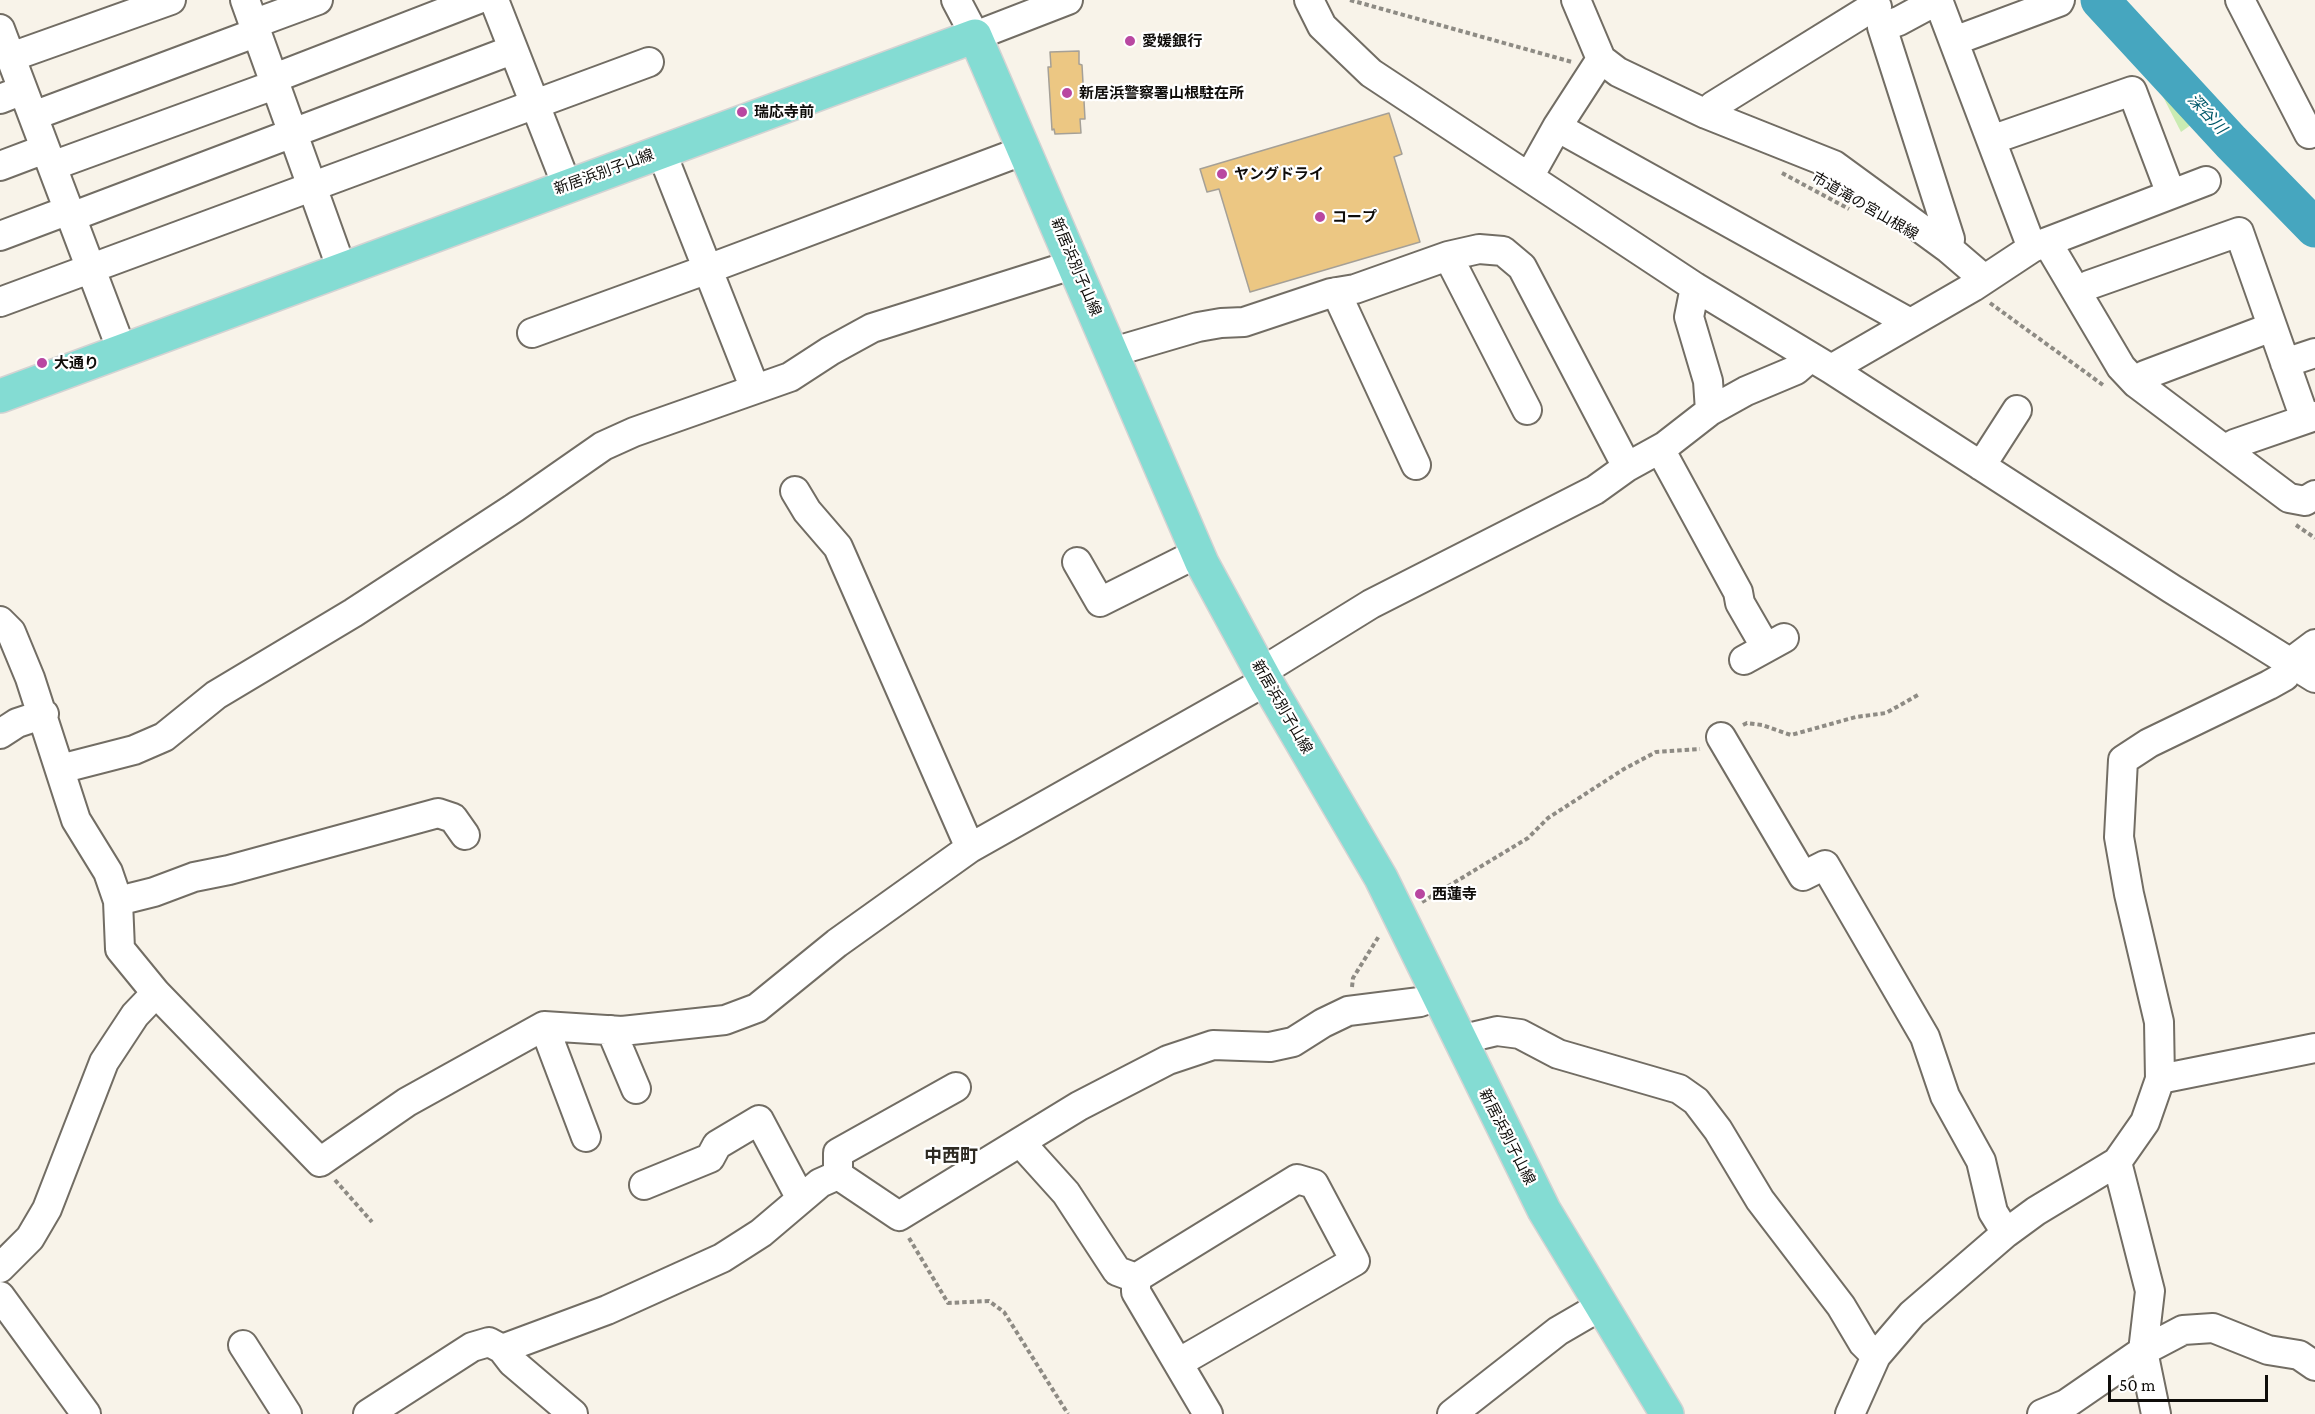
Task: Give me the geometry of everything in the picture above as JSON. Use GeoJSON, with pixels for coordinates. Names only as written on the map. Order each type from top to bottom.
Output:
{"type":"FeatureCollection","features":[{"type":"Feature","properties":{"kind":"main road","name":"新居浜別子山線"},"geometry":{"type":"LineString","coordinates":[[0,396],[975,36],[1198,553],[1264,676],[1381,878],[1544,1210],[1667,1414]]}},
{"type":"Feature","properties":{"kind":"street"},"geometry":{"type":"LineString","coordinates":[[11,57],[171,0]]}},
{"type":"Feature","properties":{"kind":"street"},"geometry":{"type":"LineString","coordinates":[[19,102],[251,19],[318,0]]}},
{"type":"Feature","properties":{"kind":"street"},"geometry":{"type":"LineString","coordinates":[[0,166],[49,158],[273,82],[476,0]]}},
{"type":"Feature","properties":{"kind":"street"},"geometry":{"type":"LineString","coordinates":[[494,0],[567,186]]}},
{"type":"Feature","properties":{"kind":"street"},"geometry":{"type":"LineString","coordinates":[[956,0],[975,36],[1068,0]]}},
{"type":"Feature","properties":{"kind":"street"},"geometry":{"type":"LineString","coordinates":[[1309,0],[1322,26],[1371,73],[1695,287],[1821,363],[2315,678]]}},
{"type":"Feature","properties":{"kind":"street"},"geometry":{"type":"LineString","coordinates":[[1529,177],[1595,67],[1576,0]]}},
{"type":"Feature","properties":{"kind":"street"},"geometry":{"type":"LineString","coordinates":[[1706,114],[1713,106],[1871,8],[1899,21],[1938,0],[1991,140],[2039,245],[2077,292],[2121,367],[2136,383],[2289,498],[2305,501],[2315,495]]}},
{"type":"Feature","properties":{"kind":"street"},"geometry":{"type":"LineString","coordinates":[[1954,41],[2060,0]]}},
{"type":"Feature","properties":{"kind":"street"},"geometry":{"type":"LineString","coordinates":[[2240,0],[2309,134],[2315,131]]}},
{"type":"Feature","properties":{"kind":"street"},"geometry":{"type":"LineString","coordinates":[[1878,11],[1950,239],[1949,249]]}},
{"type":"Feature","properties":{"kind":"street"},"geometry":{"type":"LineString","coordinates":[[251,19],[342,270]]}},
{"type":"Feature","properties":{"kind":"street"},"geometry":{"type":"LineString","coordinates":[[0,29],[11,57],[19,102],[49,158],[122,351]]}},
{"type":"Feature","properties":{"kind":"street"},"geometry":{"type":"LineString","coordinates":[[0,236],[70,214],[512,50]]}},
{"type":"Feature","properties":{"kind":"street"},"geometry":{"type":"LineString","coordinates":[[0,302],[650,62]]}},
{"type":"Feature","properties":{"kind":"street"},"geometry":{"type":"LineString","coordinates":[[1595,67],[1617,72],[1706,114],[1834,165],[1949,249],[1978,283]]}},
{"type":"Feature","properties":{"kind":"street"},"geometry":{"type":"LineString","coordinates":[[1991,140],[2132,91],[2171,194]]}},
{"type":"Feature","properties":{"kind":"street"},"geometry":{"type":"LineString","coordinates":[[1557,127],[1910,323]]}},
{"type":"Feature","properties":{"kind":"street"},"geometry":{"type":"LineString","coordinates":[[532,333],[1025,150]]}},
{"type":"Feature","properties":{"kind":"street"},"geometry":{"type":"LineString","coordinates":[[662,151],[754,389]]}},
{"type":"Feature","properties":{"kind":"street"},"geometry":{"type":"LineString","coordinates":[[0,621],[10,632],[44,714],[76,820],[108,872],[118,901],[120,949],[156,993],[320,1162],[407,1102],[544,1026],[611,1030],[725,1020],[758,1008],[837,943],[970,848],[1264,676],[1371,604],[1595,490],[1627,467],[1660,449],[1710,411],[1746,391],[1796,370],[1821,363],[1910,323],[2039,245],[2206,181]]}},
{"type":"Feature","properties":{"kind":"street"},"geometry":{"type":"LineString","coordinates":[[2077,292],[2089,285],[2239,232],[2285,363],[2310,417],[2234,444],[2228,452]]}},
{"type":"Feature","properties":{"kind":"street"},"geometry":{"type":"LineString","coordinates":[[1113,352],[1198,327],[1221,322],[1244,322],[1336,292],[1354,289],[1448,256],[1479,249],[1503,251],[1522,267],[1627,467]]}},
{"type":"Feature","properties":{"kind":"street"},"geometry":{"type":"LineString","coordinates":[[1448,256],[1527,410]]}},
{"type":"Feature","properties":{"kind":"street"},"geometry":{"type":"LineString","coordinates":[[60,770],[134,750],[164,737],[216,695],[353,614],[514,508],[603,446],[634,432],[790,377],[830,351],[872,328],[1075,264]]}},
{"type":"Feature","properties":{"kind":"street"},"geometry":{"type":"LineString","coordinates":[[1695,287],[1689,317],[1708,381],[1710,411]]}},
{"type":"Feature","properties":{"kind":"street"},"geometry":{"type":"LineString","coordinates":[[1336,292],[1416,465]]}},
{"type":"Feature","properties":{"kind":"street"},"geometry":{"type":"LineString","coordinates":[[2136,383],[2145,375],[2272,327]]}},
{"type":"Feature","properties":{"kind":"street"},"geometry":{"type":"LineString","coordinates":[[2285,363],[2315,353]]}},
{"type":"Feature","properties":{"kind":"street"},"geometry":{"type":"LineString","coordinates":[[1981,466],[2017,410]]}},
{"type":"Feature","properties":{"kind":"street"},"geometry":{"type":"LineString","coordinates":[[1660,449],[1715,529],[1741,602],[1765,649]]}},
{"type":"Feature","properties":{"kind":"street"},"geometry":{"type":"LineString","coordinates":[[795,491],[807,511],[838,547],[970,848]]}},
{"type":"Feature","properties":{"kind":"street"},"geometry":{"type":"LineString","coordinates":[[1077,562],[1100,602],[1198,553]]}},
{"type":"Feature","properties":{"kind":"street"},"geometry":{"type":"LineString","coordinates":[[1850,1414],[1876,1356],[1912,1314],[2006,1233],[2036,1211],[2118,1162],[2145,1122],[2160,1079],[2159,1022],[2129,894],[2119,837],[2123,760],[2149,743],[2285,676],[2291,663],[2315,644]]}},
{"type":"Feature","properties":{"kind":"street"},"geometry":{"type":"LineString","coordinates":[[0,734],[17,723],[44,714]]}},
{"type":"Feature","properties":{"kind":"street"},"geometry":{"type":"LineString","coordinates":[[1721,737],[1803,876],[1825,865],[1925,1037],[1945,1096],[1981,1161],[1993,1212],[2006,1233]]}},
{"type":"Feature","properties":{"kind":"street"},"geometry":{"type":"LineString","coordinates":[[118,901],[154,892],[194,877],[229,870],[438,813],[453,818],[465,836]]}},
{"type":"Feature","properties":{"kind":"street"},"geometry":{"type":"LineString","coordinates":[[0,1268],[30,1238],[47,1209],[104,1062],[135,1016],[156,993]]}},
{"type":"Feature","properties":{"kind":"street"},"geometry":{"type":"LineString","coordinates":[[838,1174],[899,1216],[1079,1106],[1168,1060],[1213,1045],[1270,1047],[1293,1042],[1323,1023],[1348,1011],[1420,1002],[1437,996]]}},
{"type":"Feature","properties":{"kind":"street"},"geometry":{"type":"LineString","coordinates":[[544,1026],[586,1137]]}},
{"type":"Feature","properties":{"kind":"street"},"geometry":{"type":"LineString","coordinates":[[611,1030],[636,1089]]}},
{"type":"Feature","properties":{"kind":"street"},"geometry":{"type":"LineString","coordinates":[[1459,1040],[1497,1031],[1521,1034],[1558,1054],[1679,1089],[1696,1101],[1718,1130],[1760,1200],[1841,1306],[1863,1343],[1876,1356]]}},
{"type":"Feature","properties":{"kind":"street"},"geometry":{"type":"LineString","coordinates":[[2160,1079],[2315,1048]]}},
{"type":"Feature","properties":{"kind":"street"},"geometry":{"type":"LineString","coordinates":[[838,1174],[838,1153],[956,1087]]}},
{"type":"Feature","properties":{"kind":"street"},"geometry":{"type":"LineString","coordinates":[[644,1185],[710,1158],[717,1145],[759,1120],[801,1199]]}},
{"type":"Feature","properties":{"kind":"street"},"geometry":{"type":"LineString","coordinates":[[1020,1142],[1066,1193],[1117,1271],[1136,1278]]}},
{"type":"Feature","properties":{"kind":"street"},"geometry":{"type":"LineString","coordinates":[[2118,1162],[2150,1291],[2143,1350],[2156,1414]]}},
{"type":"Feature","properties":{"kind":"street"},"geometry":{"type":"LineString","coordinates":[[502,1349],[607,1310],[722,1258],[761,1233],[820,1183],[838,1174]]}},
{"type":"Feature","properties":{"kind":"street"},"geometry":{"type":"LineString","coordinates":[[1136,1278],[1297,1179],[1314,1184],[1355,1261],[1178,1363]]}},
{"type":"Feature","properties":{"kind":"street"},"geometry":{"type":"LineString","coordinates":[[1136,1278],[1136,1292],[1208,1414]]}},
{"type":"Feature","properties":{"kind":"street"},"geometry":{"type":"LineString","coordinates":[[0,1296],[86,1414]]}},
{"type":"Feature","properties":{"kind":"street"},"geometry":{"type":"LineString","coordinates":[[1452,1414],[1558,1331],[1601,1306]]}},
{"type":"Feature","properties":{"kind":"street"},"geometry":{"type":"LineString","coordinates":[[2042,1414],[2066,1404],[2143,1350],[2183,1330],[2213,1328],[2268,1350],[2299,1355],[2315,1366]]}},
{"type":"Feature","properties":{"kind":"street"},"geometry":{"type":"LineString","coordinates":[[368,1414],[472,1347],[489,1342],[502,1349],[512,1362],[573,1414]]}},
{"type":"Feature","properties":{"kind":"street"},"geometry":{"type":"LineString","coordinates":[[243,1345],[287,1414]]}},
{"type":"Feature","properties":{"kind":"path"},"geometry":{"type":"LineString","coordinates":[[1350,0],[1595,67]]}},
{"type":"Feature","properties":{"kind":"path","name":"市道滝の宮山根線"},"geometry":{"type":"LineString","coordinates":[[1781,172],[1853,211]]}},
{"type":"Feature","properties":{"kind":"path"},"geometry":{"type":"LineString","coordinates":[[1978,283],[1994,307],[2107,388]]}},
{"type":"Feature","properties":{"kind":"path"},"geometry":{"type":"LineString","coordinates":[[2287,518],[2315,538]]}},
{"type":"Feature","properties":{"kind":"path"},"geometry":{"type":"LineString","coordinates":[[1348,1011],[1353,978],[1375,941],[1398,916],[1528,838],[1548,818],[1656,752],[1698,750],[1747,723],[1762,725],[1791,735],[1856,717],[1886,713],[1918,695]]}},
{"type":"Feature","properties":{"kind":"path"},"geometry":{"type":"LineString","coordinates":[[320,1162],[372,1222]]}},
{"type":"Feature","properties":{"kind":"path"},"geometry":{"type":"LineString","coordinates":[[899,1216],[901,1226],[948,1303],[989,1301],[1004,1312],[1068,1414]]}},
{"type":"Feature","properties":{"kind":"green space"},"geometry":{"type":"Polygon","coordinates":[[[2156,83],[2202,117],[2181,132],[2156,83]]]}},
{"type":"Feature","properties":{"kind":"building","name":"新居浜警察署山根駐在所"},"geometry":{"type":"Polygon","coordinates":[[[1079,51],[1085,119],[1080,119],[1081,133],[1055,134],[1054,129],[1052,130],[1048,67],[1051,67],[1050,52],[1079,51]]]}},
{"type":"Feature","properties":{"kind":"building","name":"コープ"},"geometry":{"type":"Polygon","coordinates":[[[1389,113],[1402,154],[1394,157],[1420,242],[1250,292],[1219,189],[1207,192],[1200,169],[1389,113]]]}},
{"type":"Feature","properties":{"kind":"waterway","name":"深谷川"},"geometry":{"type":"LineString","coordinates":[[2100,0],[2231,142],[2315,228]]}},
{"type":"Feature","properties":{"kind":"place","name":"愛媛銀行"},"geometry":{"type":"Point","coordinates":[1130,41]}},
{"type":"Feature","properties":{"kind":"place","name":"新居浜警察署山根駐在所"},"geometry":{"type":"Point","coordinates":[1067,93]}},
{"type":"Feature","properties":{"kind":"place","name":"瑞応寺前"},"geometry":{"type":"Point","coordinates":[742,112]}},
{"type":"Feature","properties":{"kind":"place","name":"ヤングドライ"},"geometry":{"type":"Point","coordinates":[1222,174]}},
{"type":"Feature","properties":{"kind":"place","name":"コープ"},"geometry":{"type":"Point","coordinates":[1320,217]}},
{"type":"Feature","properties":{"kind":"place","name":"大通り"},"geometry":{"type":"Point","coordinates":[42,363]}},
{"type":"Feature","properties":{"kind":"place","name":"西蓮寺"},"geometry":{"type":"Point","coordinates":[1420,894]}},
{"type":"Feature","properties":{"kind":"district","name":"中西町"},"geometry":{"type":"Point","coordinates":[951,1156]}}]}
